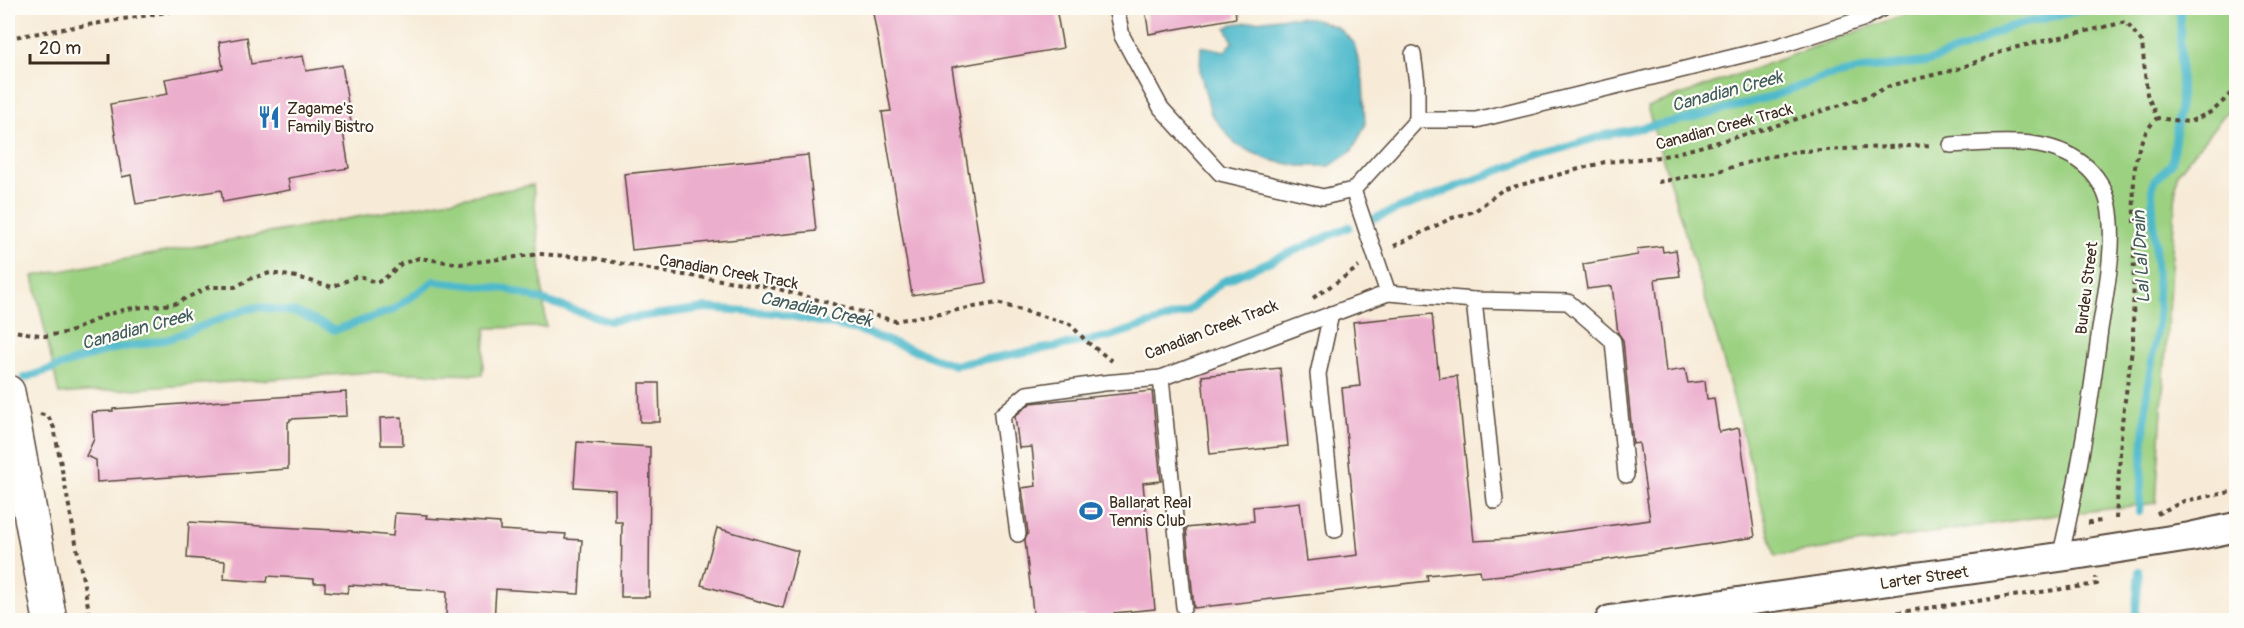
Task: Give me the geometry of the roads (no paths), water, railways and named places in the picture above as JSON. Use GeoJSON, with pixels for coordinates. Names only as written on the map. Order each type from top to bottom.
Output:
{"type":"FeatureCollection","features":[{"type":"Feature","properties":{"kind":"street"},"geometry":{"type":"LineString","coordinates":[[10,405],[50,621]]}},
{"type":"Feature","properties":{"kind":"street","name":"Larter Street"},"geometry":{"type":"LineString","coordinates":[[1610,621],[2060,558],[2157,543],[2236,527]]}},
{"type":"Feature","properties":{"kind":"lane"},"geometry":{"type":"LineString","coordinates":[[1116,8],[1122,36],[1161,108],[1220,173],[1323,197],[1353,190],[1418,120],[1413,54]]}},
{"type":"Feature","properties":{"kind":"lane"},"geometry":{"type":"LineString","coordinates":[[1418,120],[1476,120],[1779,46],[1862,19],[1882,8]]}},
{"type":"Feature","properties":{"kind":"lane","name":"Burdeu Street"},"geometry":{"type":"LineString","coordinates":[[1951,144],[2024,143],[2058,151],[2075,158],[2093,174],[2103,189],[2109,206],[2110,245],[2093,381],[2075,491],[2060,558]]}},
{"type":"Feature","properties":{"kind":"lane"},"geometry":{"type":"LineString","coordinates":[[1353,190],[1388,293]]}},
{"type":"Feature","properties":{"kind":"lane"},"geometry":{"type":"LineString","coordinates":[[1018,534],[1002,415],[1027,394],[1104,382],[1161,378],[1388,293],[1474,300],[1568,302],[1613,340],[1626,475]]}},
{"type":"Feature","properties":{"kind":"lane"},"geometry":{"type":"LineString","coordinates":[[1474,300],[1495,501]]}},
{"type":"Feature","properties":{"kind":"lane"},"geometry":{"type":"LineString","coordinates":[[1331,314],[1318,374],[1335,530]]}},
{"type":"Feature","properties":{"kind":"lane"},"geometry":{"type":"LineString","coordinates":[[1161,378],[1184,607]]}},
{"type":"Feature","properties":{"kind":"water"},"geometry":{"type":"Polygon","coordinates":[[[1287,17],[1310,18],[1337,27],[1354,43],[1363,80],[1365,126],[1352,151],[1330,166],[1299,166],[1269,160],[1236,145],[1211,114],[1200,72],[1201,46],[1225,51],[1233,42],[1226,28],[1233,24],[1287,17]]]}},
{"type":"Feature","properties":{"kind":"waterway","name":"Canadian Creek"},"geometry":{"type":"LineString","coordinates":[[1375,218],[1529,159],[1605,135],[1692,118],[1770,97],[1825,77],[1863,69],[1926,62],[1973,45],[2005,28],[2088,8]]}},
{"type":"Feature","properties":{"kind":"waterway","name":"Lal Lal Drain"},"geometry":{"type":"LineString","coordinates":[[2139,512],[2147,391],[2159,317],[2152,191],[2154,181],[2172,163],[2181,94],[2180,8]]}},
{"type":"Feature","properties":{"kind":"waterway","name":"Canadian Creek"},"geometry":{"type":"LineString","coordinates":[[24,378],[109,350],[169,339],[243,310],[259,307],[298,313],[335,330],[393,310],[434,281],[507,289],[609,321],[705,308],[777,313],[858,330],[954,365],[1108,337],[1187,312],[1222,282],[1349,227]]}},
{"type":"Feature","properties":{"kind":"waterway","name":"Lal Lal Drain"},"geometry":{"type":"LineString","coordinates":[[2135,620],[2139,571]]}},
{"type":"Feature","properties":{"kind":"place","name":"Zagame's Family Bistro"},"geometry":{"type":"Point","coordinates":[269,117]}},
{"type":"Feature","properties":{"kind":"place","name":"Ballarat Real Tennis Club"},"geometry":{"type":"Point","coordinates":[1091,511]}}]}
